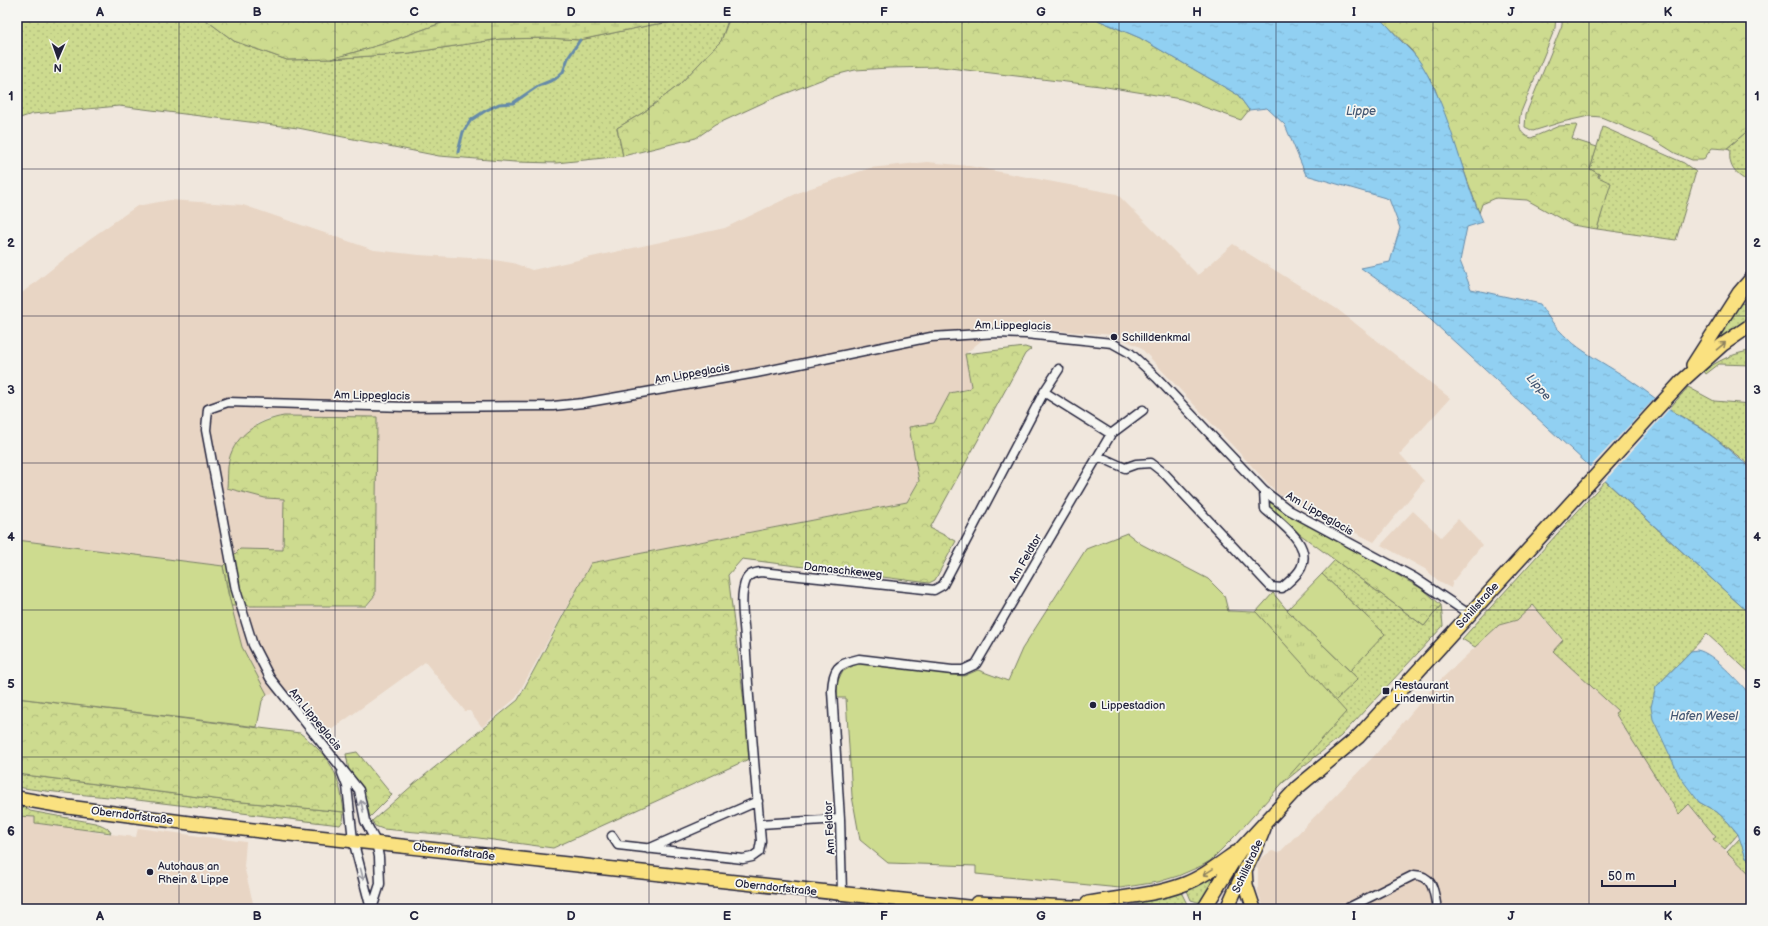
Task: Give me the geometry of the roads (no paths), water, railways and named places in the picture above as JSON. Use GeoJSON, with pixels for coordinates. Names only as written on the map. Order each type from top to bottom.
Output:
{"type":"FeatureCollection","features":[{"type":"Feature","properties":{"kind":"main road"},"geometry":{"type":"LineString","coordinates":[[1682,381],[1739,294],[1751,279]]}},
{"type":"Feature","properties":{"kind":"main road"},"geometry":{"type":"LineString","coordinates":[[1682,381],[1722,345],[1751,325]]}},
{"type":"Feature","properties":{"kind":"main road","name":"Schillstraße"},"geometry":{"type":"LineString","coordinates":[[1204,909],[1240,850],[1298,787],[1358,737],[1682,381]]}},
{"type":"Feature","properties":{"kind":"main road","name":"Oberndorfstraße"},"geometry":{"type":"LineString","coordinates":[[17,798],[68,807],[197,824],[353,834],[376,842],[986,909]]}},
{"type":"Feature","properties":{"kind":"main road","name":"Schillstraße"},"geometry":{"type":"LineString","coordinates":[[1227,909],[1257,846],[1266,822]]}},
{"type":"Feature","properties":{"kind":"main road"},"geometry":{"type":"LineString","coordinates":[[1073,906],[1119,897],[1156,892],[1182,885],[1206,874],[1240,850]]}},
{"type":"Feature","properties":{"kind":"main road"},"geometry":{"type":"LineString","coordinates":[[1246,868],[1246,885],[1254,909]]}},
{"type":"Feature","properties":{"kind":"main road","name":"Oberndorfstraße"},"geometry":{"type":"LineString","coordinates":[[891,898],[1031,907],[1073,906],[1103,909]]}},
{"type":"Feature","properties":{"kind":"street","name":"Am Lippeglacis"},"geometry":{"type":"LineString","coordinates":[[376,842],[365,821],[359,790],[270,678],[253,644],[236,590],[206,430],[208,410],[228,402],[406,407],[553,406],[583,404],[756,373],[931,338],[997,333],[1071,338],[1112,343],[1130,353],[1157,378],[1264,491],[1289,510],[1415,578],[1463,610],[1468,615]]}},
{"type":"Feature","properties":{"kind":"street","name":"Damaschkeweg"},"geometry":{"type":"LineString","coordinates":[[612,836],[618,845],[648,849],[743,859],[752,857],[759,852],[762,841],[743,598],[747,578],[752,574],[761,572],[934,590],[943,585],[1044,392],[1059,369]]}},
{"type":"Feature","properties":{"kind":"street"},"geometry":{"type":"LineString","coordinates":[[1044,392],[1111,434]]}},
{"type":"Feature","properties":{"kind":"street"},"geometry":{"type":"LineString","coordinates":[[1143,410],[1111,434],[1098,456],[1124,468],[1136,464],[1151,463],[1165,474],[1271,587],[1282,588],[1299,572],[1304,558],[1302,548],[1297,539],[1265,509],[1264,491]]}},
{"type":"Feature","properties":{"kind":"street","name":"Am Feldtor"},"geometry":{"type":"LineString","coordinates":[[842,893],[840,819],[832,691],[833,675],[838,668],[846,662],[859,658],[952,670],[964,670],[976,664],[1098,456]]}},
{"type":"Feature","properties":{"kind":"street","name":"Am Lippeglacis"},"geometry":{"type":"LineString","coordinates":[[338,763],[347,786],[353,834],[372,909]]}},
{"type":"Feature","properties":{"kind":"street"},"geometry":{"type":"LineString","coordinates":[[648,849],[758,801]]}},
{"type":"Feature","properties":{"kind":"street"},"geometry":{"type":"LineString","coordinates":[[760,824],[840,819]]}},
{"type":"Feature","properties":{"kind":"street"},"geometry":{"type":"LineString","coordinates":[[372,909],[380,884],[376,842]]}},
{"type":"Feature","properties":{"kind":"street"},"geometry":{"type":"LineString","coordinates":[[1346,909],[1414,875],[1423,875],[1430,880],[1437,909]]}},
{"type":"Feature","properties":{"kind":"water","name":"Lippe"},"geometry":{"type":"Polygon","coordinates":[[[1091,17],[1379,17],[1417,58],[1432,83],[1448,122],[1475,203],[1483,222],[1467,227],[1460,261],[1471,289],[1540,304],[1549,318],[1568,339],[1590,355],[1627,378],[1680,416],[1700,428],[1751,468],[1751,615],[1419,309],[1361,268],[1390,262],[1400,228],[1389,199],[1306,175],[1285,125],[1267,108],[1249,110],[1238,95],[1140,38],[1091,17]]]}},
{"type":"Feature","properties":{"kind":"water","name":"Hafen Wesel"},"geometry":{"type":"Polygon","coordinates":[[[1697,650],[1711,656],[1751,695],[1751,861],[1746,858],[1738,834],[1728,822],[1717,812],[1699,802],[1680,777],[1653,719],[1651,707],[1656,687],[1691,651],[1697,650]]]}},
{"type":"Feature","properties":{"kind":"waterway"},"geometry":{"type":"LineString","coordinates":[[458,152],[463,132],[471,120],[499,104],[513,103],[538,86],[555,79],[563,72],[568,58],[580,40]]}},
{"type":"Feature","properties":{"kind":"place","name":"Schilldenkmal"},"geometry":{"type":"Point","coordinates":[1114,337]}},
{"type":"Feature","properties":{"kind":"place","name":"Restaurant Lindenwirtin"},"geometry":{"type":"Point","coordinates":[1386,691]}},
{"type":"Feature","properties":{"kind":"place","name":"Lippestadion"},"geometry":{"type":"Point","coordinates":[1093,705]}},
{"type":"Feature","properties":{"kind":"place","name":"Autohaus an Rhein & Lippe"},"geometry":{"type":"Point","coordinates":[150,872]}}]}
